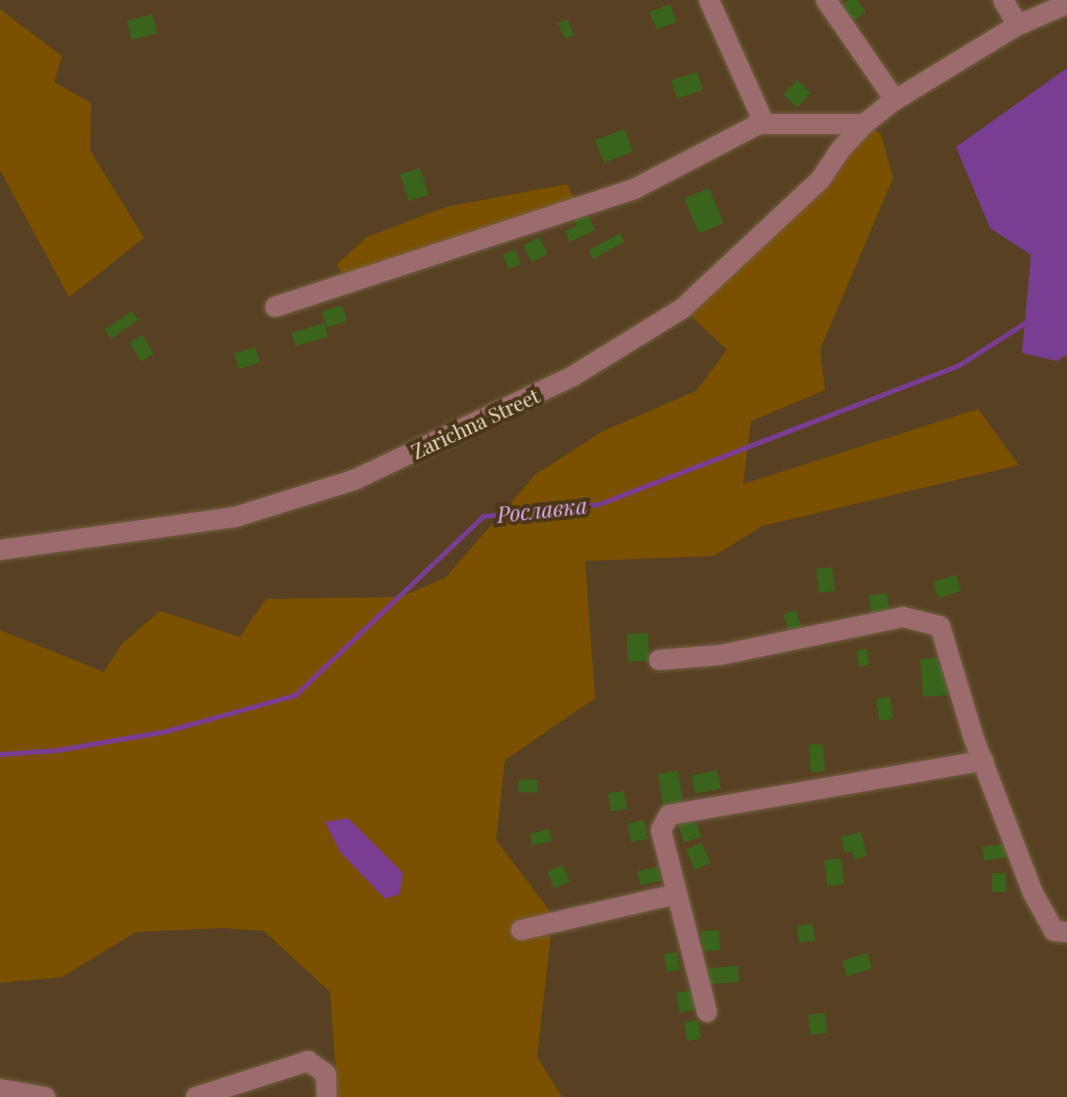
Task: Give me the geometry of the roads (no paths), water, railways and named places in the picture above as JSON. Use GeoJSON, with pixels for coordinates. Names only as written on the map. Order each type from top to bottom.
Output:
{"type":"FeatureCollection","features":[{"type":"Feature","properties":{"kind":"street"},"geometry":{"type":"LineString","coordinates":[[709,0],[760,114],[759,124]]}},
{"type":"Feature","properties":{"kind":"street"},"geometry":{"type":"LineString","coordinates":[[826,0],[895,100]]}},
{"type":"Feature","properties":{"kind":"street"},"geometry":{"type":"LineString","coordinates":[[1003,0],[1018,25]]}},
{"type":"Feature","properties":{"kind":"street","name":"Zarichna Street"},"geometry":{"type":"LineString","coordinates":[[0,550],[235,517],[354,480],[573,376],[683,308],[820,180],[840,150],[864,124],[895,100],[1018,25],[1067,4]]}},
{"type":"Feature","properties":{"kind":"street"},"geometry":{"type":"LineString","coordinates":[[275,307],[636,188],[759,124],[864,124]]}},
{"type":"Feature","properties":{"kind":"street"},"geometry":{"type":"LineString","coordinates":[[659,660],[720,655],[903,617],[940,626],[983,761],[1033,893],[1054,931],[1067,932]]}},
{"type":"Feature","properties":{"kind":"street"},"geometry":{"type":"LineString","coordinates":[[707,1012],[661,830],[669,815],[983,761]]}},
{"type":"Feature","properties":{"kind":"street"},"geometry":{"type":"LineString","coordinates":[[521,930],[677,894]]}},
{"type":"Feature","properties":{"kind":"street"},"geometry":{"type":"LineString","coordinates":[[196,1097],[308,1061],[326,1074],[327,1097]]}},
{"type":"Feature","properties":{"kind":"street"},"geometry":{"type":"LineString","coordinates":[[0,1089],[45,1097]]}},
{"type":"Feature","properties":{"kind":"waterway","name":"Рославка"},"geometry":{"type":"LineString","coordinates":[[0,754],[57,750],[166,731],[295,695],[483,516],[599,504],[959,365],[1029,320]]}}]}
